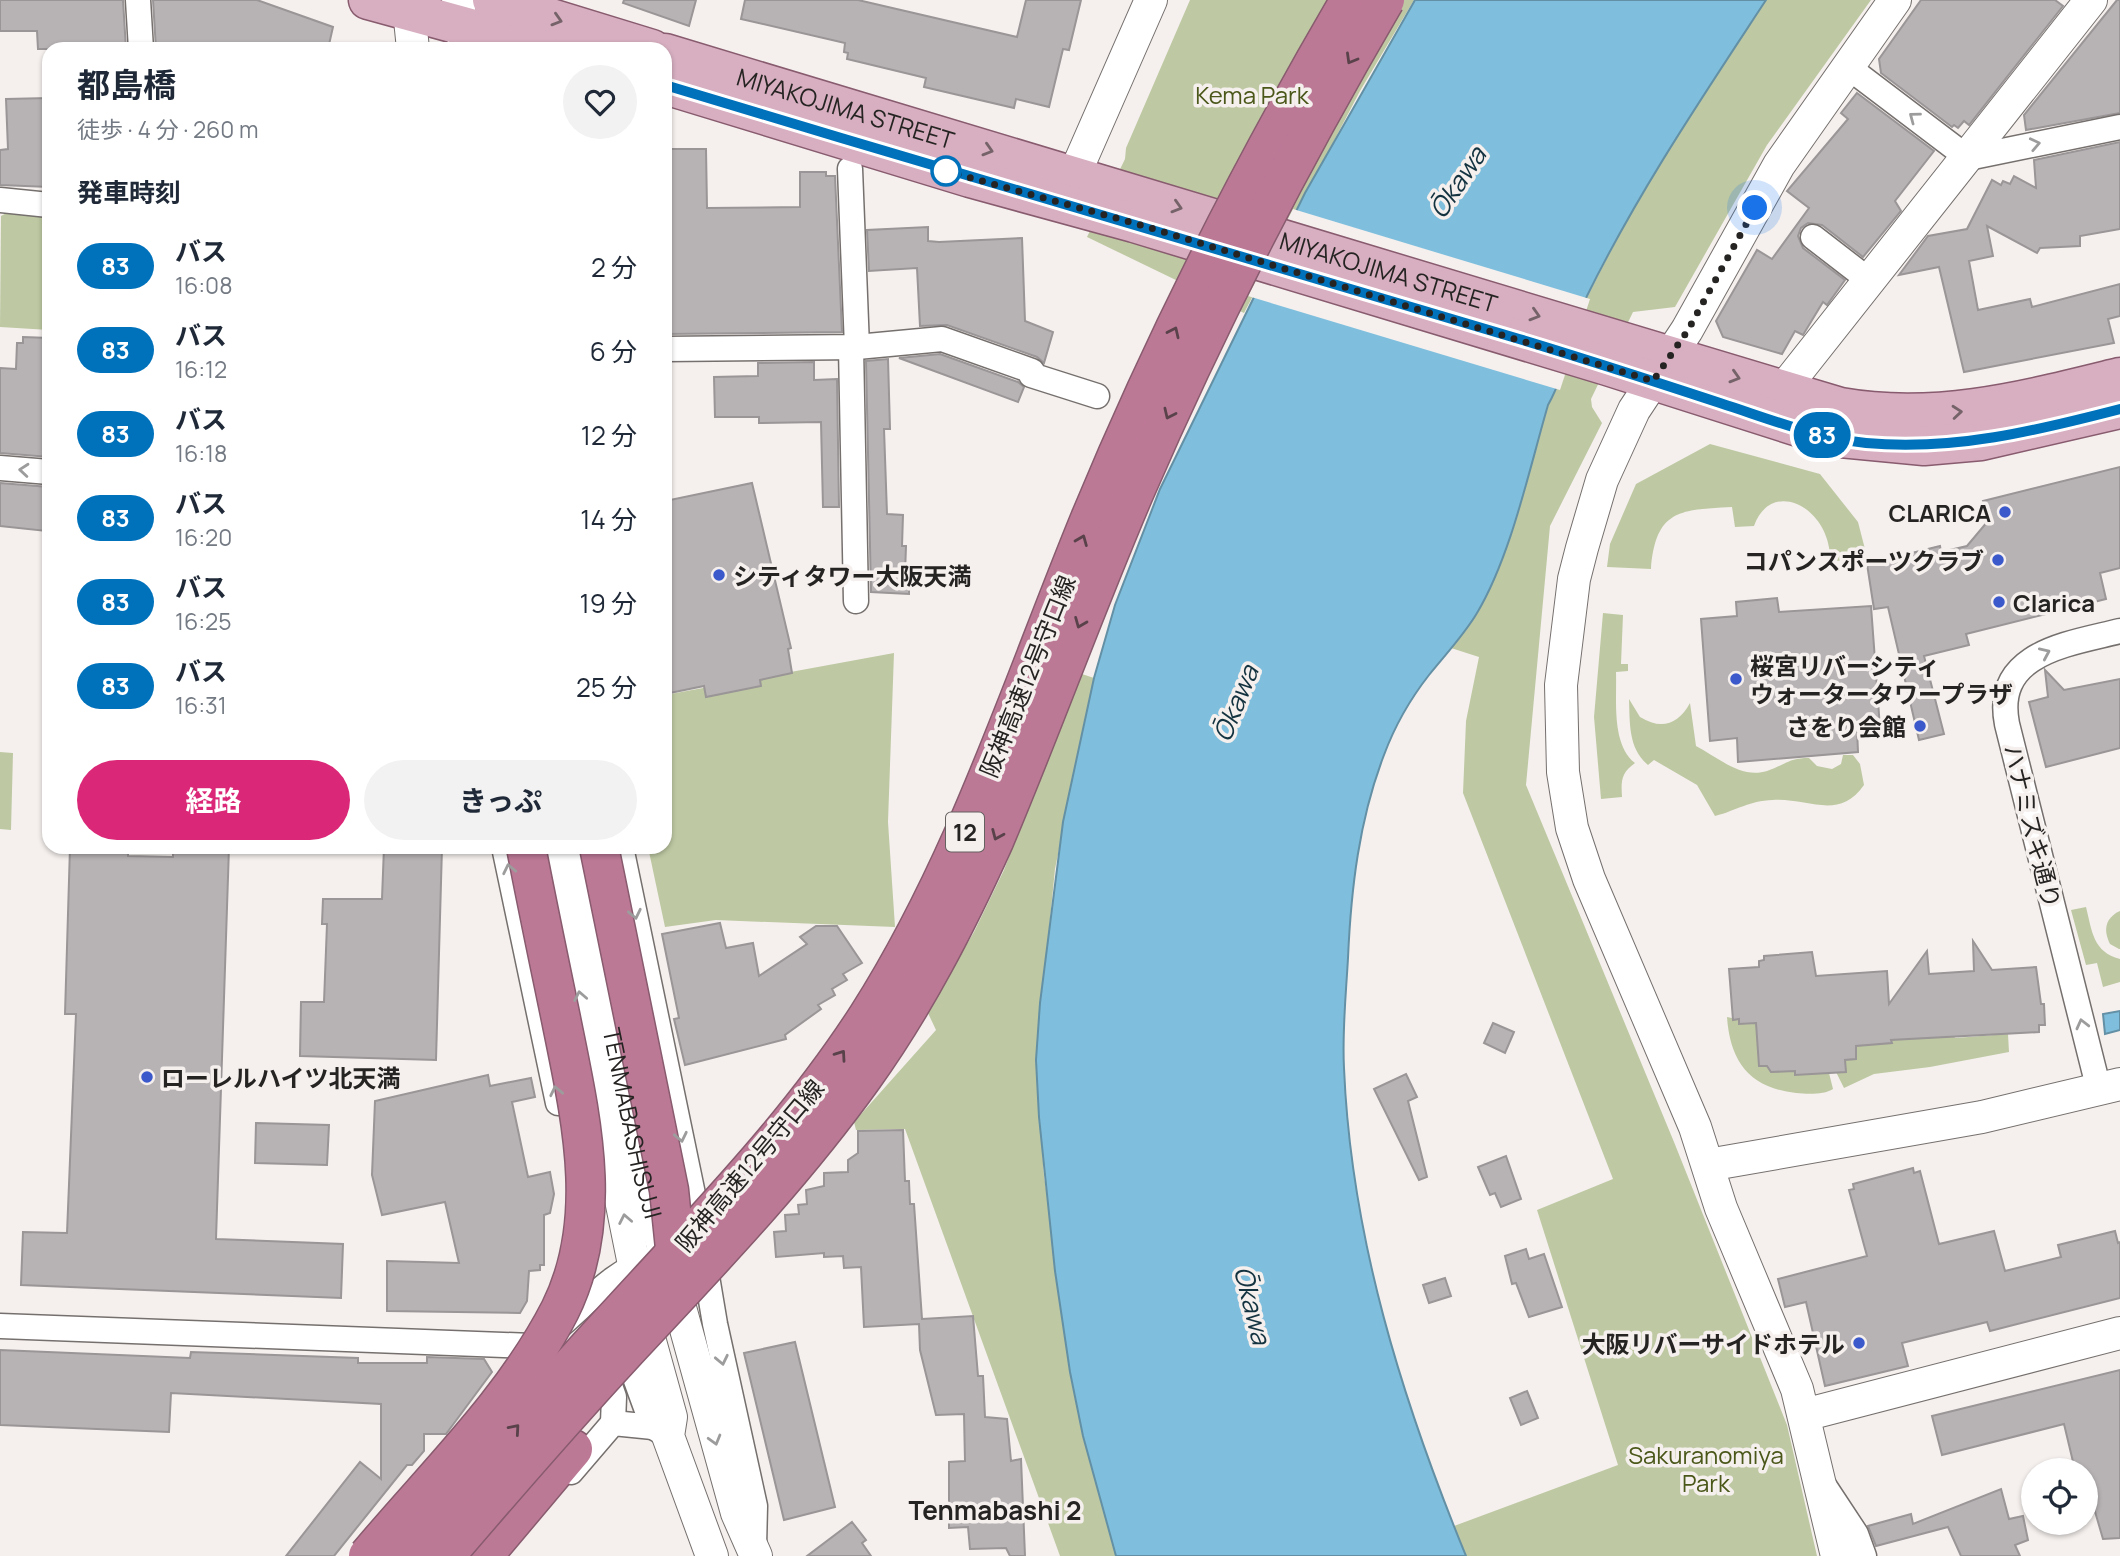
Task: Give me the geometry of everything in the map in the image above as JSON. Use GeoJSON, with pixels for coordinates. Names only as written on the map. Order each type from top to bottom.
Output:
{"type":"FeatureCollection","features":[{"type":"Feature","properties":{"kind":"highway","name":"阪神高速12号守口線"},"geometry":{"type":"LineString","coordinates":[[407,1556],[560,1378],[764,1154],[804,1106],[868,1016],[926,914],[967,828],[1106,480],[1175,329],[1266,149],[1350,0]]}},
{"type":"Feature","properties":{"kind":"highway","name":"阪神高速12号守口線"},"geometry":{"type":"LineString","coordinates":[[445,1556],[582,1399],[788,1174],[864,1074],[924,982],[969,898],[994,841],[1135,492],[1193,363],[1282,184],[1385,0]]}},
{"type":"Feature","properties":{"kind":"highway"},"geometry":{"type":"LineString","coordinates":[[368,1556],[522,1373],[561,1308],[580,1248],[586,1186],[581,1127],[527,854]]}},
{"type":"Feature","properties":{"kind":"highway"},"geometry":{"type":"LineString","coordinates":[[483,1556],[639,1368],[667,1325],[675,1293],[678,1259],[673,1212],[600,854]]}},
{"type":"Feature","properties":{"kind":"main road"},"geometry":{"type":"LineString","coordinates":[[368,0],[409,6],[461,25],[522,42]]}},
{"type":"Feature","properties":{"kind":"main road"},"geometry":{"type":"LineString","coordinates":[[492,0],[629,42]]}},
{"type":"Feature","properties":{"kind":"main road","name":"MIYAKOJIMA STREET"},"geometry":{"type":"LineString","coordinates":[[672,55],[1068,190]]}},
{"type":"Feature","properties":{"kind":"main road","name":"MIYAKOJIMA STREET"},"geometry":{"type":"LineString","coordinates":[[672,87],[1105,200],[1613,353],[1661,369],[1830,437],[1898,445],[1981,441],[2120,409]]}},
{"type":"Feature","properties":{"kind":"main road","name":"MIYAKOJIMA STREET"},"geometry":{"type":"LineString","coordinates":[[1661,369],[1781,391],[1865,412],[1940,413],[2018,402],[2120,377]]}},
{"type":"Feature","properties":{"kind":"street"},"geometry":{"type":"LineString","coordinates":[[138,0],[141,42]]}},
{"type":"Feature","properties":{"kind":"street"},"geometry":{"type":"LineString","coordinates":[[1068,190],[1151,0]]}},
{"type":"Feature","properties":{"kind":"street"},"geometry":{"type":"LineString","coordinates":[[1837,1556],[1797,1389],[1721,1208],[1695,1127],[1589,879],[1572,828],[1563,772],[1561,685],[1579,558],[1602,480],[1634,410],[1709,292],[1779,165],[1895,0]]}},
{"type":"Feature","properties":{"kind":"street"},"geometry":{"type":"LineString","coordinates":[[1781,391],[2091,0]]}},
{"type":"Feature","properties":{"kind":"street"},"geometry":{"type":"LineString","coordinates":[[409,6],[412,42]]}},
{"type":"Feature","properties":{"kind":"street"},"geometry":{"type":"LineString","coordinates":[[1848,67],[1968,158],[2120,127]]}},
{"type":"Feature","properties":{"kind":"street"},"geometry":{"type":"LineString","coordinates":[[850,169],[856,601]]}},
{"type":"Feature","properties":{"kind":"street"},"geometry":{"type":"LineString","coordinates":[[0,200],[42,204]]}},
{"type":"Feature","properties":{"kind":"street"},"geometry":{"type":"LineString","coordinates":[[1814,237],[1870,281]]}},
{"type":"Feature","properties":{"kind":"street"},"geometry":{"type":"LineString","coordinates":[[672,349],[854,347],[942,339],[1032,371],[1031,375],[1054,384],[1097,396]]}},
{"type":"Feature","properties":{"kind":"street"},"geometry":{"type":"LineString","coordinates":[[0,468],[42,471]]}},
{"type":"Feature","properties":{"kind":"street","name":"ハナミズキ通り"},"geometry":{"type":"LineString","coordinates":[[2110,1087],[2007,723],[2004,702],[2012,679],[2022,666],[2036,656],[2062,646],[2120,631]]}},
{"type":"Feature","properties":{"kind":"street"},"geometry":{"type":"LineString","coordinates":[[505,854],[576,1184],[602,1288],[660,1431]]}},
{"type":"Feature","properties":{"kind":"street","name":"TENMABASHISUJI"},"geometry":{"type":"LineString","coordinates":[[551,854],[648,1334],[671,1417],[660,1431],[712,1556]]}},
{"type":"Feature","properties":{"kind":"street","name":"TENMABASHISUJI"},"geometry":{"type":"LineString","coordinates":[[576,854],[641,1167],[727,1478],[755,1552]]}},
{"type":"Feature","properties":{"kind":"street"},"geometry":{"type":"LineString","coordinates":[[622,854],[694,1199],[715,1324],[755,1506],[755,1552]]}},
{"type":"Feature","properties":{"kind":"street"},"geometry":{"type":"LineString","coordinates":[[1707,1165],[1982,1117],[2110,1087]]}},
{"type":"Feature","properties":{"kind":"street"},"geometry":{"type":"LineString","coordinates":[[382,1556],[461,1457],[556,1297],[570,1250],[576,1184]]}},
{"type":"Feature","properties":{"kind":"street"},"geometry":{"type":"LineString","coordinates":[[530,1341],[635,1265],[655,1260],[667,1266]]}},
{"type":"Feature","properties":{"kind":"street"},"geometry":{"type":"LineString","coordinates":[[0,1326],[530,1341],[586,1347],[604,1366],[614,1397],[613,1423],[499,1556]]}},
{"type":"Feature","properties":{"kind":"street"},"geometry":{"type":"LineString","coordinates":[[1804,1415],[2120,1333]]}},
{"type":"Feature","properties":{"kind":"street"},"geometry":{"type":"LineString","coordinates":[[613,1423],[660,1431]]}},
{"type":"Feature","properties":{"kind":"street"},"geometry":{"type":"LineString","coordinates":[[1820,1480],[1856,1534],[1864,1556]]}},
{"type":"Feature","properties":{"kind":"green space","name":"Kema Park"},"geometry":{"type":"Polygon","coordinates":[[[1190,0],[1414,0],[1360,91],[1244,313],[1087,237],[1125,159],[1126,148],[1190,0]]]}},
{"type":"Feature","properties":{"kind":"green space","name":"Sakuranomiya Park"},"geometry":{"type":"Polygon","coordinates":[[[1766,0],[1871,0],[1767,145],[1675,307],[1633,312],[1591,399],[1592,407],[1602,423],[1550,526],[1526,785],[1674,1142],[1787,1425],[1817,1556],[1466,1556],[1454,1526],[1618,1465],[1537,1210],[1613,1179],[1463,793],[1466,721],[1479,657],[1451,648],[1478,612],[1507,544],[1548,405],[1560,379],[1588,296],[1650,182],[1766,0]]]}},
{"type":"Feature","properties":{"kind":"green space"},"geometry":{"type":"Polygon","coordinates":[[[14,209],[42,212],[42,330],[0,327],[1,216],[14,209]]]}},
{"type":"Feature","properties":{"kind":"green space"},"geometry":{"type":"Polygon","coordinates":[[[1710,444],[1820,474],[1858,522],[1866,553],[1838,561],[1830,555],[1827,538],[1819,523],[1797,504],[1785,501],[1773,503],[1762,511],[1754,526],[1735,527],[1732,507],[1685,512],[1665,524],[1658,534],[1651,569],[1607,567],[1610,544],[1636,484],[1710,444]]]}},
{"type":"Feature","properties":{"kind":"green space"},"geometry":{"type":"Polygon","coordinates":[[[1603,613],[1623,615],[1621,664],[1628,664],[1628,671],[1616,672],[1617,721],[1622,745],[1635,763],[1623,778],[1622,797],[1601,799],[1594,717],[1603,613]]]}},
{"type":"Feature","properties":{"kind":"green space"},"geometry":{"type":"Polygon","coordinates":[[[894,653],[888,822],[895,927],[716,920],[665,927],[649,854],[672,854],[672,694],[894,653]]]}},
{"type":"Feature","properties":{"kind":"green space"},"geometry":{"type":"Polygon","coordinates":[[[1079,673],[1094,678],[1055,869],[1036,1061],[1044,1176],[1083,1436],[1116,1556],[1060,1556],[905,1129],[856,1130],[854,1122],[936,1030],[927,1011],[974,932],[1004,870],[1079,673]]]}},
{"type":"Feature","properties":{"kind":"green space"},"geometry":{"type":"Polygon","coordinates":[[[1629,699],[1640,717],[1662,724],[1674,721],[1690,703],[1696,746],[1739,770],[1757,773],[1802,758],[1809,758],[1817,766],[1832,769],[1841,764],[1843,755],[1853,755],[1860,764],[1864,785],[1854,796],[1834,805],[1773,800],[1750,804],[1715,816],[1697,785],[1654,760],[1648,765],[1641,758],[1631,735],[1629,699]]]}},
{"type":"Feature","properties":{"kind":"green space"},"geometry":{"type":"Polygon","coordinates":[[[0,752],[13,753],[11,830],[0,829],[0,752]]]}},
{"type":"Feature","properties":{"kind":"green space"},"geometry":{"type":"Polygon","coordinates":[[[2086,907],[2092,932],[2099,946],[2111,956],[2120,959],[2120,982],[2103,987],[2097,963],[2086,965],[2071,910],[2086,907]]]}},
{"type":"Feature","properties":{"kind":"green space"},"geometry":{"type":"Polygon","coordinates":[[[2120,911],[2119,949],[2110,944],[2106,929],[2111,917],[2120,911]]]}},
{"type":"Feature","properties":{"kind":"green space"},"geometry":{"type":"Polygon","coordinates":[[[1727,1017],[1756,1023],[1759,1066],[1767,1066],[1771,1072],[1795,1071],[1796,1075],[1829,1073],[1833,1089],[1820,1093],[1796,1093],[1780,1090],[1755,1079],[1738,1060],[1727,1017]]]}},
{"type":"Feature","properties":{"kind":"green space"},"geometry":{"type":"Polygon","coordinates":[[[2008,1034],[2009,1052],[1874,1074],[1844,1088],[1836,1072],[1845,1060],[1856,1059],[1856,1046],[1891,1043],[1891,1037],[1954,1035],[1955,1038],[2008,1034]]]}},
{"type":"Feature","properties":{"kind":"water","name":"Ōkawa"},"geometry":{"type":"Polygon","coordinates":[[[1415,0],[1766,0],[1649,182],[1587,296],[1560,379],[1548,405],[1500,566],[1472,621],[1422,684],[1398,724],[1375,780],[1362,830],[1351,906],[1344,1013],[1344,1068],[1357,1194],[1369,1256],[1401,1378],[1466,1556],[1116,1556],[1083,1436],[1070,1372],[1055,1271],[1039,1117],[1036,1060],[1040,1003],[1063,822],[1094,678],[1115,605],[1160,489],[1305,193],[1415,0]]]}},
{"type":"Feature","properties":{"kind":"water"},"geometry":{"type":"Polygon","coordinates":[[[2120,1011],[2120,1030],[2105,1034],[2103,1014],[2120,1011]]]}},
{"type":"Feature","properties":{"kind":"pier"},"geometry":{"type":"Polygon","coordinates":[[[1293,209],[1590,299],[1560,390],[1248,296],[1293,209]]]}},
{"type":"Feature","properties":{"kind":"building"},"geometry":{"type":"Polygon","coordinates":[[[0,0],[123,0],[126,42],[42,42],[42,49],[38,49],[37,31],[0,31],[0,0]]]}},
{"type":"Feature","properties":{"kind":"building"},"geometry":{"type":"Polygon","coordinates":[[[153,0],[257,0],[333,27],[330,42],[156,42],[153,0]]]}},
{"type":"Feature","properties":{"kind":"building"},"geometry":{"type":"Polygon","coordinates":[[[624,0],[696,0],[689,26],[623,3],[624,0]]]}},
{"type":"Feature","properties":{"kind":"building"},"geometry":{"type":"Polygon","coordinates":[[[745,0],[858,0],[1017,37],[1026,0],[1081,0],[1069,50],[1063,49],[1049,107],[1016,99],[1014,108],[924,87],[926,78],[847,59],[848,53],[844,52],[845,43],[741,19],[745,0]]]}},
{"type":"Feature","properties":{"kind":"building"},"geometry":{"type":"Polygon","coordinates":[[[1921,0],[2055,0],[2063,6],[1969,125],[1964,121],[1958,128],[1954,125],[1952,127],[1881,73],[1879,59],[1921,0]]]}},
{"type":"Feature","properties":{"kind":"building"},"geometry":{"type":"Polygon","coordinates":[[[2117,0],[2120,0],[2120,113],[2026,130],[2024,115],[2117,0]]]}},
{"type":"Feature","properties":{"kind":"building"},"geometry":{"type":"Polygon","coordinates":[[[1857,93],[1934,151],[1895,201],[1901,211],[1863,257],[1822,225],[1808,223],[1801,228],[1798,236],[1803,248],[1845,280],[1827,305],[1823,302],[1803,335],[1795,331],[1782,354],[1723,337],[1716,321],[1757,250],[1772,259],[1809,208],[1787,191],[1848,119],[1841,113],[1857,93]]]}},
{"type":"Feature","properties":{"kind":"building"},"geometry":{"type":"Polygon","coordinates":[[[42,98],[42,187],[0,185],[0,150],[8,149],[6,99],[42,98]]]}},
{"type":"Feature","properties":{"kind":"building"},"geometry":{"type":"Polygon","coordinates":[[[2120,142],[2120,229],[2080,236],[2080,246],[2040,248],[2037,253],[1987,226],[1993,256],[1969,261],[1978,310],[2030,299],[2032,307],[2120,284],[2120,316],[2108,319],[2114,343],[1964,372],[1939,267],[1899,275],[1928,236],[1967,229],[1992,180],[2001,185],[2003,181],[2010,184],[2014,176],[2036,188],[2034,160],[2120,142]]]}},
{"type":"Feature","properties":{"kind":"building"},"geometry":{"type":"Polygon","coordinates":[[[672,149],[706,149],[707,208],[800,207],[800,172],[826,172],[826,176],[835,176],[842,332],[672,334],[672,149]]]}},
{"type":"Feature","properties":{"kind":"building"},"geometry":{"type":"Polygon","coordinates":[[[928,227],[928,241],[1022,238],[1025,321],[1053,332],[1044,363],[1037,357],[947,325],[920,326],[917,268],[869,271],[867,230],[928,227]]]}},
{"type":"Feature","properties":{"kind":"building"},"geometry":{"type":"Polygon","coordinates":[[[23,337],[42,338],[42,456],[0,453],[0,368],[16,369],[17,343],[23,343],[23,337]]]}},
{"type":"Feature","properties":{"kind":"building"},"geometry":{"type":"Polygon","coordinates":[[[940,354],[1018,382],[1024,387],[1018,402],[899,358],[940,354]]]}},
{"type":"Feature","properties":{"kind":"building"},"geometry":{"type":"Polygon","coordinates":[[[888,359],[890,429],[884,429],[887,514],[903,515],[902,546],[906,546],[905,574],[909,574],[909,594],[871,592],[866,361],[888,359]]]}},
{"type":"Feature","properties":{"kind":"building"},"geometry":{"type":"Polygon","coordinates":[[[814,362],[814,380],[837,379],[839,507],[823,507],[821,422],[759,423],[759,417],[715,417],[714,377],[758,376],[758,363],[814,362]]]}},
{"type":"Feature","properties":{"kind":"building"},"geometry":{"type":"Polygon","coordinates":[[[2120,467],[2120,568],[2100,573],[2106,599],[1966,634],[1969,645],[1924,656],[1944,734],[1919,740],[1888,607],[1874,609],[1867,564],[1940,546],[1941,552],[1967,546],[1988,521],[1983,501],[2120,467]]]}},
{"type":"Feature","properties":{"kind":"building"},"geometry":{"type":"Polygon","coordinates":[[[0,483],[42,486],[42,531],[0,526],[0,483]]]}},
{"type":"Feature","properties":{"kind":"building","name":"シティタワー大阪天満"},"geometry":{"type":"Polygon","coordinates":[[[752,483],[791,648],[788,649],[792,673],[760,680],[761,686],[706,697],[704,686],[672,693],[672,500],[752,483]]]}},
{"type":"Feature","properties":{"kind":"building","name":"桜宮リバーシティ ウォータータワープラザ"},"geometry":{"type":"Polygon","coordinates":[[[1777,598],[1779,612],[1871,606],[1880,728],[1857,729],[1858,752],[1738,762],[1737,738],[1710,741],[1701,619],[1737,616],[1736,602],[1777,598]]]}},
{"type":"Feature","properties":{"kind":"building"},"geometry":{"type":"Polygon","coordinates":[[[2045,670],[2064,690],[2120,679],[2120,748],[2046,767],[2029,702],[2048,697],[2045,670]]]}},
{"type":"Feature","properties":{"kind":"building","name":"ローレルハイツ北天満"},"geometry":{"type":"Polygon","coordinates":[[[70,854],[173,857],[173,854],[229,854],[216,1239],[343,1244],[341,1298],[21,1285],[23,1232],[67,1233],[76,1014],[65,1014],[70,854]]]}},
{"type":"Feature","properties":{"kind":"building"},"geometry":{"type":"Polygon","coordinates":[[[384,854],[442,854],[436,1060],[300,1056],[301,1002],[324,1002],[327,924],[322,924],[323,899],[382,899],[384,854]]]}},
{"type":"Feature","properties":{"kind":"building"},"geometry":{"type":"Polygon","coordinates":[[[720,923],[726,948],[753,943],[759,976],[807,944],[800,937],[816,926],[837,926],[862,963],[843,974],[847,980],[832,989],[835,995],[818,1005],[821,1009],[785,1035],[786,1039],[685,1065],[674,1019],[679,1018],[662,934],[720,923]]]}},
{"type":"Feature","properties":{"kind":"building"},"geometry":{"type":"Polygon","coordinates":[[[1973,941],[1992,970],[2036,967],[2041,1004],[2044,1004],[2045,1025],[2039,1025],[2039,1032],[1891,1040],[1892,1043],[1856,1046],[1856,1059],[1845,1060],[1846,1072],[1795,1075],[1795,1071],[1771,1072],[1767,1066],[1759,1066],[1756,1023],[1739,1024],[1739,1019],[1733,1020],[1729,969],[1759,967],[1759,961],[1764,960],[1764,956],[1812,952],[1816,976],[1887,971],[1889,1004],[1927,951],[1929,974],[1974,971],[1973,941]]]}},
{"type":"Feature","properties":{"kind":"building"},"geometry":{"type":"Polygon","coordinates":[[[1493,1023],[1514,1032],[1505,1053],[1484,1043],[1493,1023]]]}},
{"type":"Feature","properties":{"kind":"building"},"geometry":{"type":"Polygon","coordinates":[[[1406,1074],[1417,1097],[1408,1101],[1427,1177],[1419,1180],[1374,1089],[1406,1074]]]}},
{"type":"Feature","properties":{"kind":"building"},"geometry":{"type":"Polygon","coordinates":[[[488,1075],[490,1086],[531,1078],[535,1097],[512,1102],[528,1177],[550,1172],[554,1194],[550,1213],[544,1215],[544,1265],[540,1265],[540,1270],[529,1271],[527,1301],[520,1313],[387,1311],[387,1261],[459,1263],[445,1202],[382,1215],[372,1175],[375,1101],[488,1075]]]}},
{"type":"Feature","properties":{"kind":"building"},"geometry":{"type":"Polygon","coordinates":[[[256,1123],[329,1125],[327,1165],[255,1163],[256,1123]]]}},
{"type":"Feature","properties":{"kind":"building"},"geometry":{"type":"Polygon","coordinates":[[[903,1130],[905,1181],[909,1181],[910,1204],[914,1204],[922,1319],[973,1316],[978,1376],[983,1376],[985,1417],[1007,1419],[1011,1461],[1021,1459],[1025,1556],[1010,1556],[1006,1548],[970,1549],[968,1527],[949,1528],[949,1462],[965,1461],[964,1414],[936,1415],[920,1350],[919,1324],[864,1327],[861,1267],[844,1268],[843,1256],[824,1257],[824,1253],[776,1257],[774,1232],[786,1231],[785,1215],[799,1214],[798,1205],[807,1204],[806,1190],[824,1186],[824,1173],[848,1172],[848,1160],[858,1153],[858,1131],[903,1130]]]}},
{"type":"Feature","properties":{"kind":"building"},"geometry":{"type":"Polygon","coordinates":[[[1506,1156],[1521,1199],[1501,1207],[1495,1193],[1490,1195],[1478,1167],[1506,1156]]]}},
{"type":"Feature","properties":{"kind":"building"},"geometry":{"type":"Polygon","coordinates":[[[1913,1168],[1914,1173],[1920,1171],[1939,1244],[1994,1231],[2005,1271],[2061,1257],[2058,1245],[2115,1231],[2118,1243],[2120,1242],[2120,1298],[1990,1331],[1987,1322],[1902,1343],[1908,1366],[1825,1386],[1806,1302],[1785,1307],[1778,1279],[1867,1256],[1849,1190],[1854,1189],[1853,1184],[1913,1168]]]}},
{"type":"Feature","properties":{"kind":"building"},"geometry":{"type":"Polygon","coordinates":[[[1526,1249],[1529,1259],[1544,1254],[1562,1307],[1529,1317],[1516,1283],[1512,1284],[1505,1256],[1526,1249]]]}},
{"type":"Feature","properties":{"kind":"building"},"geometry":{"type":"Polygon","coordinates":[[[1445,1278],[1451,1296],[1429,1303],[1423,1285],[1445,1278]]]}},
{"type":"Feature","properties":{"kind":"building"},"geometry":{"type":"Polygon","coordinates":[[[795,1342],[835,1507],[784,1520],[744,1353],[795,1342]]]}},
{"type":"Feature","properties":{"kind":"building"},"geometry":{"type":"Polygon","coordinates":[[[0,1350],[190,1358],[191,1352],[358,1358],[358,1363],[427,1363],[427,1357],[484,1359],[492,1372],[446,1434],[424,1434],[424,1451],[412,1465],[407,1465],[334,1556],[286,1556],[360,1462],[381,1479],[381,1404],[171,1393],[169,1432],[0,1425],[0,1350]]]}},
{"type":"Feature","properties":{"kind":"building"},"geometry":{"type":"Polygon","coordinates":[[[2120,1370],[2120,1538],[2103,1539],[2098,1522],[2098,1458],[2072,1458],[2064,1424],[1942,1455],[1932,1416],[2120,1370]]]}},
{"type":"Feature","properties":{"kind":"building"},"geometry":{"type":"Polygon","coordinates":[[[1527,1391],[1538,1418],[1521,1425],[1510,1398],[1527,1391]]]}},
{"type":"Feature","properties":{"kind":"building"},"geometry":{"type":"Polygon","coordinates":[[[2001,1489],[2009,1519],[2021,1516],[2021,1535],[2027,1535],[2028,1540],[2015,1545],[2020,1556],[1961,1556],[1948,1527],[1876,1546],[1868,1526],[1911,1514],[1913,1524],[2001,1489]]]}},
{"type":"Feature","properties":{"kind":"building"},"geometry":{"type":"Polygon","coordinates":[[[852,1522],[866,1540],[862,1543],[871,1556],[807,1556],[852,1522]]]}},
{"type":"Feature","properties":{"kind":"bus line","name":"83"},"geometry":{"type":"LineString","coordinates":[[672,87],[970,178],[1160,230],[1830,437],[1898,445],[1964,443],[2023,433],[2120,409]]}},
{"type":"Feature","properties":{"kind":"place","name":"CLARICA"},"geometry":{"type":"Point","coordinates":[2005,512]}},
{"type":"Feature","properties":{"kind":"place","name":"コパンスポーツクラブ"},"geometry":{"type":"Point","coordinates":[1998,560]}},
{"type":"Feature","properties":{"kind":"place","name":"シティタワー大阪天満"},"geometry":{"type":"Point","coordinates":[719,575]}},
{"type":"Feature","properties":{"kind":"place","name":"Clarica"},"geometry":{"type":"Point","coordinates":[1999,602]}},
{"type":"Feature","properties":{"kind":"place","name":"桜宮リバーシティ ウォータータワープラザ"},"geometry":{"type":"Point","coordinates":[1736,679]}},
{"type":"Feature","properties":{"kind":"place","name":"さをり会館"},"geometry":{"type":"Point","coordinates":[1920,726]}},
{"type":"Feature","properties":{"kind":"place","name":"ローレルハイツ北天満"},"geometry":{"type":"Point","coordinates":[147,1077]}},
{"type":"Feature","properties":{"kind":"place","name":"大阪リバーサイドホテル"},"geometry":{"type":"Point","coordinates":[1859,1343]}},
{"type":"Feature","properties":{"kind":"district","name":"Tenmabashi 2"},"geometry":{"type":"Point","coordinates":[995,1510]}},
{"type":"Feature","properties":{"kind":"route"},"geometry":{"type":"LineString","coordinates":[[946,171],[944,170],[1099,212],[1653,381],[1688,330],[1755,208]]}}]}
